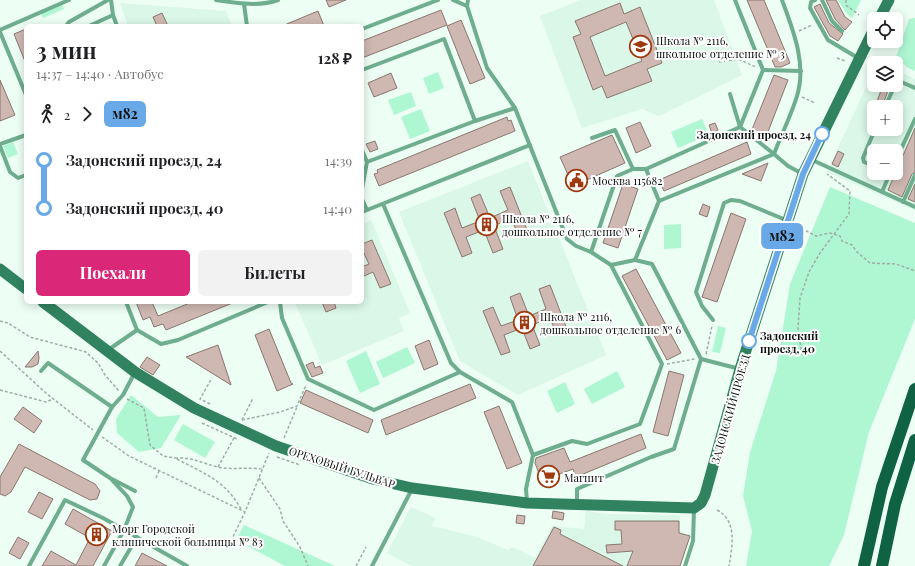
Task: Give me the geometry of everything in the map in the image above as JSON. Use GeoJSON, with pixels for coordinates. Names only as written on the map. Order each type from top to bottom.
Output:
{"type":"FeatureCollection","features":[{"type":"Feature","properties":{"kind":"main road"},"geometry":{"type":"LineString","coordinates":[[864,566],[882,487],[915,389]]}},
{"type":"Feature","properties":{"kind":"main road"},"geometry":{"type":"LineString","coordinates":[[882,566],[895,504],[915,440]]}},
{"type":"Feature","properties":{"kind":"street"},"geometry":{"type":"LineString","coordinates":[[883,12],[889,0]]}},
{"type":"Feature","properties":{"kind":"street","name":"ЗАДОНСКИЙ ПРОЕЗД"},"geometry":{"type":"LineString","coordinates":[[694,508],[701,503],[706,495],[740,369],[803,174],[867,43]]}},
{"type":"Feature","properties":{"kind":"street"},"geometry":{"type":"LineString","coordinates":[[0,269],[24,287]]}},
{"type":"Feature","properties":{"kind":"street","name":"ОРЕХОВЫЙ БУЛЬВАР"},"geometry":{"type":"LineString","coordinates":[[45,304],[104,356],[135,372],[194,408],[276,446],[373,479],[412,488],[527,504],[694,508]]}},
{"type":"Feature","properties":{"kind":"lane"},"geometry":{"type":"LineString","coordinates":[[24,90],[0,31],[69,0]]}},
{"type":"Feature","properties":{"kind":"lane"},"geometry":{"type":"LineString","coordinates":[[68,24],[108,0]]}},
{"type":"Feature","properties":{"kind":"lane"},"geometry":{"type":"LineString","coordinates":[[111,0],[113,15],[116,24]]}},
{"type":"Feature","properties":{"kind":"lane"},"geometry":{"type":"LineString","coordinates":[[216,0],[244,4],[278,0]]}},
{"type":"Feature","properties":{"kind":"lane"},"geometry":{"type":"LineString","coordinates":[[364,28],[438,0]]}},
{"type":"Feature","properties":{"kind":"lane"},"geometry":{"type":"LineString","coordinates":[[453,0],[467,6]]}},
{"type":"Feature","properties":{"kind":"lane"},"geometry":{"type":"LineString","coordinates":[[468,0],[467,6],[487,68],[515,108],[567,239],[576,246],[591,252],[611,265],[662,364],[640,424],[587,444],[572,441],[533,455]]}},
{"type":"Feature","properties":{"kind":"lane"},"geometry":{"type":"LineString","coordinates":[[591,252],[617,176],[633,169],[646,169],[740,127],[763,70],[735,0]]}},
{"type":"Feature","properties":{"kind":"lane"},"geometry":{"type":"LineString","coordinates":[[659,201],[774,154],[797,96],[801,71],[795,33],[782,0]]}},
{"type":"Feature","properties":{"kind":"lane"},"geometry":{"type":"LineString","coordinates":[[815,0],[811,2],[810,8],[828,40],[859,59]]}},
{"type":"Feature","properties":{"kind":"lane"},"geometry":{"type":"LineString","coordinates":[[822,0],[832,21],[842,31]]}},
{"type":"Feature","properties":{"kind":"lane"},"geometry":{"type":"LineString","coordinates":[[244,4],[247,24]]}},
{"type":"Feature","properties":{"kind":"lane"},"geometry":{"type":"LineString","coordinates":[[94,24],[113,15]]}},
{"type":"Feature","properties":{"kind":"lane"},"geometry":{"type":"LineString","coordinates":[[364,69],[444,39],[475,121]]}},
{"type":"Feature","properties":{"kind":"lane"},"geometry":{"type":"LineString","coordinates":[[763,70],[801,71]]}},
{"type":"Feature","properties":{"kind":"lane"},"geometry":{"type":"LineString","coordinates":[[903,83],[915,88]]}},
{"type":"Feature","properties":{"kind":"lane"},"geometry":{"type":"LineString","coordinates":[[730,94],[740,127],[788,166],[803,174]]}},
{"type":"Feature","properties":{"kind":"lane"},"geometry":{"type":"LineString","coordinates":[[367,162],[475,121],[515,108]]}},
{"type":"Feature","properties":{"kind":"lane"},"geometry":{"type":"LineString","coordinates":[[903,145],[915,118]]}},
{"type":"Feature","properties":{"kind":"lane"},"geometry":{"type":"LineString","coordinates":[[592,138],[615,130],[633,169]]}},
{"type":"Feature","properties":{"kind":"lane"},"geometry":{"type":"LineString","coordinates":[[24,136],[0,145],[10,172],[18,178],[24,176]]}},
{"type":"Feature","properties":{"kind":"lane"},"geometry":{"type":"LineString","coordinates":[[364,211],[530,145]]}},
{"type":"Feature","properties":{"kind":"lane"},"geometry":{"type":"LineString","coordinates":[[867,148],[863,158],[864,162],[867,163]]}},
{"type":"Feature","properties":{"kind":"lane"},"geometry":{"type":"LineString","coordinates":[[364,155],[367,162],[364,178]]}},
{"type":"Feature","properties":{"kind":"lane"},"geometry":{"type":"LineString","coordinates":[[810,159],[915,207]]}},
{"type":"Feature","properties":{"kind":"lane"},"geometry":{"type":"LineString","coordinates":[[636,260],[659,201],[646,169]]}},
{"type":"Feature","properties":{"kind":"lane"},"geometry":{"type":"LineString","coordinates":[[903,202],[915,175]]}},
{"type":"Feature","properties":{"kind":"lane"},"geometry":{"type":"LineString","coordinates":[[882,192],[886,180]]}},
{"type":"Feature","properties":{"kind":"lane"},"geometry":{"type":"LineString","coordinates":[[713,320],[702,306],[696,292],[724,203],[731,200],[740,201],[787,220]]}},
{"type":"Feature","properties":{"kind":"lane"},"geometry":{"type":"LineString","coordinates":[[364,203],[367,210]]}},
{"type":"Feature","properties":{"kind":"lane"},"geometry":{"type":"LineString","coordinates":[[383,204],[451,363],[460,372],[512,402],[533,455],[526,489],[527,504]]}},
{"type":"Feature","properties":{"kind":"lane"},"geometry":{"type":"LineString","coordinates":[[577,505],[577,489],[651,457],[674,449],[703,359],[652,264],[636,260],[611,265]]}},
{"type":"Feature","properties":{"kind":"lane"},"geometry":{"type":"LineString","coordinates":[[127,304],[137,330],[160,344],[178,340],[263,304]]}},
{"type":"Feature","properties":{"kind":"lane"},"geometry":{"type":"LineString","coordinates":[[280,304],[282,318],[308,379],[374,410],[460,372]]}},
{"type":"Feature","properties":{"kind":"lane"},"geometry":{"type":"LineString","coordinates":[[104,356],[137,330]]}},
{"type":"Feature","properties":{"kind":"lane"},"geometry":{"type":"LineString","coordinates":[[703,359],[740,369]]}},
{"type":"Feature","properties":{"kind":"lane"},"geometry":{"type":"LineString","coordinates":[[41,371],[48,363],[112,407]]}},
{"type":"Feature","properties":{"kind":"lane"},"geometry":{"type":"LineString","coordinates":[[135,372],[123,395],[112,407],[83,460],[110,478],[135,491]]}},
{"type":"Feature","properties":{"kind":"lane"},"geometry":{"type":"LineString","coordinates":[[104,566],[124,530],[132,507],[127,496],[110,478]]}},
{"type":"Feature","properties":{"kind":"lane"},"geometry":{"type":"LineString","coordinates":[[372,566],[412,488]]}},
{"type":"Feature","properties":{"kind":"lane"},"geometry":{"type":"LineString","coordinates":[[29,566],[65,500],[103,518],[187,566]]}},
{"type":"Feature","properties":{"kind":"lane"},"geometry":{"type":"LineString","coordinates":[[685,566],[693,541],[694,508]]}},
{"type":"Feature","properties":{"kind":"lane"},"geometry":{"type":"LineString","coordinates":[[120,566],[137,537]]}},
{"type":"Feature","properties":{"kind":"path"},"geometry":{"type":"LineString","coordinates":[[846,0],[846,5],[859,15]]}},
{"type":"Feature","properties":{"kind":"path"},"geometry":{"type":"LineString","coordinates":[[795,33],[818,23]]}},
{"type":"Feature","properties":{"kind":"path"},"geometry":{"type":"LineString","coordinates":[[837,58],[846,61]]}},
{"type":"Feature","properties":{"kind":"path"},"geometry":{"type":"LineString","coordinates":[[720,62],[738,59],[763,70]]}},
{"type":"Feature","properties":{"kind":"path"},"geometry":{"type":"LineString","coordinates":[[797,96],[815,103]]}},
{"type":"Feature","properties":{"kind":"path"},"geometry":{"type":"LineString","coordinates":[[802,355],[798,328],[800,298],[809,272],[832,234],[849,214],[850,191],[825,173]]}},
{"type":"Feature","properties":{"kind":"path"},"geometry":{"type":"LineString","coordinates":[[797,226],[816,236],[832,234],[840,236],[842,241],[852,245],[870,263],[896,264],[915,271]]}},
{"type":"Feature","properties":{"kind":"path"},"geometry":{"type":"LineString","coordinates":[[662,364],[703,359],[713,320]]}},
{"type":"Feature","properties":{"kind":"path"},"geometry":{"type":"LineString","coordinates":[[0,321],[8,323],[30,337],[86,352],[99,365],[105,375],[123,395],[144,408],[150,445],[163,456],[175,458],[188,457],[218,467],[231,469],[247,467],[262,469]]}},
{"type":"Feature","properties":{"kind":"path"},"geometry":{"type":"LineString","coordinates":[[0,351],[53,399],[128,456],[245,512]]}},
{"type":"Feature","properties":{"kind":"path"},"geometry":{"type":"LineString","coordinates":[[99,365],[104,356]]}},
{"type":"Feature","properties":{"kind":"path"},"geometry":{"type":"LineString","coordinates":[[211,405],[200,399],[212,378]]}},
{"type":"Feature","properties":{"kind":"path"},"geometry":{"type":"LineString","coordinates":[[284,438],[308,379]]}},
{"type":"Feature","properties":{"kind":"path"},"geometry":{"type":"LineString","coordinates":[[0,390],[46,402],[53,399]]}},
{"type":"Feature","properties":{"kind":"path"},"geometry":{"type":"LineString","coordinates":[[242,420],[253,398]]}},
{"type":"Feature","properties":{"kind":"path"},"geometry":{"type":"LineString","coordinates":[[236,417],[242,420],[280,412],[297,406]]}},
{"type":"Feature","properties":{"kind":"path"},"geometry":{"type":"LineString","coordinates":[[218,467],[234,438],[241,441]]}},
{"type":"Feature","properties":{"kind":"path"},"geometry":{"type":"LineString","coordinates":[[231,541],[245,512],[269,453]]}},
{"type":"Feature","properties":{"kind":"path"},"geometry":{"type":"LineString","coordinates":[[276,456],[300,465]]}},
{"type":"Feature","properties":{"kind":"path"},"geometry":{"type":"LineString","coordinates":[[202,461],[204,457]]}},
{"type":"Feature","properties":{"kind":"path"},"geometry":{"type":"LineString","coordinates":[[175,458],[219,482],[233,494],[242,510]]}},
{"type":"Feature","properties":{"kind":"path"},"geometry":{"type":"LineString","coordinates":[[156,478],[159,471]]}},
{"type":"Feature","properties":{"kind":"path"},"geometry":{"type":"LineString","coordinates":[[259,478],[280,509],[284,521],[300,547],[308,566]]}},
{"type":"Feature","properties":{"kind":"path"},"geometry":{"type":"LineString","coordinates":[[717,510],[727,519],[733,535],[729,566]]}},
{"type":"Feature","properties":{"kind":"path"},"geometry":{"type":"LineString","coordinates":[[356,566],[366,547]]}},
{"type":"Feature","properties":{"kind":"shaded area","name":"Школа № 2116, школьное отделение № 3"},"geometry":{"type":"Polygon","coordinates":[[[581,0],[714,0],[742,75],[659,116],[642,109],[582,128],[540,16],[581,0]]]}},
{"type":"Feature","properties":{"kind":"shaded area"},"geometry":{"type":"Polygon","coordinates":[[[120,3],[226,11],[231,24],[127,24],[120,3]]]}},
{"type":"Feature","properties":{"kind":"shaded area"},"geometry":{"type":"Polygon","coordinates":[[[903,73],[915,79],[915,210],[827,172],[867,85],[867,92],[903,92],[903,73]]]}},
{"type":"Feature","properties":{"kind":"shaded area"},"geometry":{"type":"Polygon","coordinates":[[[528,161],[606,355],[518,395],[460,361],[399,212],[528,161]]]}},
{"type":"Feature","properties":{"kind":"shaded area"},"geometry":{"type":"Polygon","coordinates":[[[371,220],[410,313],[399,318],[404,331],[322,365],[296,304],[364,304],[364,223],[371,220]]]}},
{"type":"Feature","properties":{"kind":"shaded area"},"geometry":{"type":"Polygon","coordinates":[[[411,507],[436,518],[432,526],[474,536],[508,550],[513,547],[535,558],[552,526],[584,529],[586,511],[606,514],[680,515],[680,531],[684,534],[691,534],[681,566],[412,566],[387,553],[411,507]]]}},
{"type":"Feature","properties":{"kind":"green space"},"geometry":{"type":"Polygon","coordinates":[[[838,0],[861,0],[852,18],[847,14],[838,0]]]}},
{"type":"Feature","properties":{"kind":"green space"},"geometry":{"type":"Polygon","coordinates":[[[62,5],[64,9],[43,18],[41,14],[62,5]]]}},
{"type":"Feature","properties":{"kind":"green space"},"geometry":{"type":"Polygon","coordinates":[[[915,18],[915,71],[908,68],[903,63],[903,56],[896,56],[899,48],[903,48],[903,37],[909,19],[915,18]]]}},
{"type":"Feature","properties":{"kind":"green space"},"geometry":{"type":"Polygon","coordinates":[[[438,72],[444,88],[429,94],[423,78],[438,72]]]}},
{"type":"Feature","properties":{"kind":"green space"},"geometry":{"type":"Polygon","coordinates":[[[411,92],[416,106],[394,115],[388,100],[411,92]]]}},
{"type":"Feature","properties":{"kind":"green space"},"geometry":{"type":"Polygon","coordinates":[[[421,109],[430,131],[410,139],[401,117],[421,109]]]}},
{"type":"Feature","properties":{"kind":"green space"},"geometry":{"type":"Polygon","coordinates":[[[702,119],[709,135],[678,148],[671,132],[702,119]]]}},
{"type":"Feature","properties":{"kind":"green space"},"geometry":{"type":"Polygon","coordinates":[[[13,142],[18,154],[8,158],[3,146],[13,142]]]}},
{"type":"Feature","properties":{"kind":"green space"},"geometry":{"type":"Polygon","coordinates":[[[830,187],[915,223],[915,319],[869,432],[844,535],[829,566],[746,566],[752,531],[743,496],[750,452],[776,371],[790,284],[830,187]]]}},
{"type":"Feature","properties":{"kind":"green space"},"geometry":{"type":"Polygon","coordinates":[[[681,224],[681,248],[664,249],[664,225],[681,224]]]}},
{"type":"Feature","properties":{"kind":"green space"},"geometry":{"type":"Polygon","coordinates":[[[718,326],[726,328],[720,353],[712,352],[718,326]]]}},
{"type":"Feature","properties":{"kind":"green space"},"geometry":{"type":"Polygon","coordinates":[[[407,347],[415,363],[383,378],[376,362],[407,347]]]}},
{"type":"Feature","properties":{"kind":"green space"},"geometry":{"type":"Polygon","coordinates":[[[366,351],[380,384],[360,393],[346,361],[366,351]]]}},
{"type":"Feature","properties":{"kind":"green space"},"geometry":{"type":"Polygon","coordinates":[[[617,371],[625,387],[592,404],[584,389],[617,371]]]}},
{"type":"Feature","properties":{"kind":"green space"},"geometry":{"type":"Polygon","coordinates":[[[565,382],[575,404],[557,413],[547,391],[565,382]]]}},
{"type":"Feature","properties":{"kind":"green space"},"geometry":{"type":"Polygon","coordinates":[[[131,395],[158,417],[181,415],[161,448],[139,452],[117,433],[116,419],[131,395]]]}},
{"type":"Feature","properties":{"kind":"green space"},"geometry":{"type":"Polygon","coordinates":[[[183,424],[215,442],[205,458],[174,440],[183,424]]]}},
{"type":"Feature","properties":{"kind":"green space"},"geometry":{"type":"Polygon","coordinates":[[[244,525],[335,566],[285,566],[236,540],[244,525]]]}},
{"type":"Feature","properties":{"kind":"building"},"geometry":{"type":"Polygon","coordinates":[[[326,0],[346,0],[329,7],[326,0]]]}},
{"type":"Feature","properties":{"kind":"building"},"geometry":{"type":"Polygon","coordinates":[[[747,0],[764,0],[790,63],[781,67],[775,67],[747,0]]]}},
{"type":"Feature","properties":{"kind":"building"},"geometry":{"type":"Polygon","coordinates":[[[826,0],[836,0],[845,17],[852,22],[845,30],[835,19],[826,0]]]}},
{"type":"Feature","properties":{"kind":"building"},"geometry":{"type":"Polygon","coordinates":[[[620,3],[624,14],[640,7],[662,63],[647,69],[652,81],[607,98],[602,86],[593,90],[573,37],[581,34],[575,21],[620,3]],[[626,22],[590,37],[605,76],[642,61],[626,22]]]}},
{"type":"Feature","properties":{"kind":"building"},"geometry":{"type":"Polygon","coordinates":[[[820,4],[829,23],[843,34],[838,41],[830,36],[814,7],[820,4]]]}},
{"type":"Feature","properties":{"kind":"building"},"geometry":{"type":"Polygon","coordinates":[[[441,10],[447,25],[364,57],[364,40],[441,10]]]}},
{"type":"Feature","properties":{"kind":"building"},"geometry":{"type":"Polygon","coordinates":[[[318,11],[323,24],[287,24],[318,11]]]}},
{"type":"Feature","properties":{"kind":"building"},"geometry":{"type":"Polygon","coordinates":[[[162,13],[167,24],[156,24],[153,17],[162,13]]]}},
{"type":"Feature","properties":{"kind":"building"},"geometry":{"type":"Polygon","coordinates":[[[461,20],[485,78],[470,84],[447,26],[461,20]]]}},
{"type":"Feature","properties":{"kind":"building"},"geometry":{"type":"Polygon","coordinates":[[[24,30],[24,59],[14,34],[24,30]]]}},
{"type":"Feature","properties":{"kind":"building"},"geometry":{"type":"Polygon","coordinates":[[[391,73],[397,88],[374,97],[368,83],[391,73]]]}},
{"type":"Feature","properties":{"kind":"building"},"geometry":{"type":"Polygon","coordinates":[[[774,75],[788,80],[766,137],[751,132],[774,75]]]}},
{"type":"Feature","properties":{"kind":"building"},"geometry":{"type":"Polygon","coordinates":[[[0,80],[15,115],[0,121],[0,80]]]}},
{"type":"Feature","properties":{"kind":"building"},"geometry":{"type":"Polygon","coordinates":[[[880,92],[887,92],[885,100],[878,100],[880,92]]]}},
{"type":"Feature","properties":{"kind":"building"},"geometry":{"type":"Polygon","coordinates":[[[507,117],[508,121],[511,120],[515,131],[379,186],[374,174],[378,173],[377,170],[507,117]]]}},
{"type":"Feature","properties":{"kind":"building"},"geometry":{"type":"Polygon","coordinates":[[[640,122],[651,146],[636,153],[626,128],[640,122]]]}},
{"type":"Feature","properties":{"kind":"building"},"geometry":{"type":"Polygon","coordinates":[[[715,123],[718,130],[712,133],[709,125],[715,123]]]}},
{"type":"Feature","properties":{"kind":"building"},"geometry":{"type":"Polygon","coordinates":[[[915,128],[915,172],[912,174],[902,197],[888,190],[892,180],[903,180],[903,156],[915,128]]]}},
{"type":"Feature","properties":{"kind":"building"},"geometry":{"type":"Polygon","coordinates":[[[612,135],[625,163],[573,186],[560,157],[612,135]]]}},
{"type":"Feature","properties":{"kind":"building"},"geometry":{"type":"Polygon","coordinates":[[[375,141],[378,149],[370,152],[366,144],[375,141]]]}},
{"type":"Feature","properties":{"kind":"building"},"geometry":{"type":"Polygon","coordinates":[[[747,142],[751,154],[664,191],[659,180],[747,142]]]}},
{"type":"Feature","properties":{"kind":"building"},"geometry":{"type":"Polygon","coordinates":[[[838,151],[844,154],[838,167],[832,164],[838,151]]]}},
{"type":"Feature","properties":{"kind":"building"},"geometry":{"type":"Polygon","coordinates":[[[768,163],[761,181],[742,174],[768,163]]]}},
{"type":"Feature","properties":{"kind":"building"},"geometry":{"type":"Polygon","coordinates":[[[623,184],[638,189],[618,248],[603,243],[623,184]]]}},
{"type":"Feature","properties":{"kind":"building"},"geometry":{"type":"Polygon","coordinates":[[[915,184],[915,202],[908,199],[915,184]]]}},
{"type":"Feature","properties":{"kind":"building","name":"Школа № 2116, дошкольное отделение № 7"},"geometry":{"type":"Polygon","coordinates":[[[510,187],[527,230],[518,234],[511,218],[494,226],[503,249],[493,253],[484,230],[466,237],[472,253],[462,257],[444,213],[455,208],[462,228],[480,221],[471,198],[480,194],[490,218],[508,210],[500,191],[510,187]]]}},
{"type":"Feature","properties":{"kind":"building"},"geometry":{"type":"Polygon","coordinates":[[[703,204],[710,207],[707,217],[699,214],[703,204]]]}},
{"type":"Feature","properties":{"kind":"building"},"geometry":{"type":"Polygon","coordinates":[[[731,213],[746,219],[717,302],[702,297],[731,213]]]}},
{"type":"Feature","properties":{"kind":"building"},"geometry":{"type":"Polygon","coordinates":[[[372,240],[391,284],[380,288],[373,272],[364,276],[364,266],[369,264],[364,253],[364,243],[372,240]]]}},
{"type":"Feature","properties":{"kind":"building"},"geometry":{"type":"Polygon","coordinates":[[[636,269],[681,353],[667,360],[622,276],[636,269]]]}},
{"type":"Feature","properties":{"kind":"building","name":"Школа № 2116, дошкольное отделение № 6"},"geometry":{"type":"Polygon","coordinates":[[[550,285],[567,329],[556,333],[550,318],[532,325],[540,345],[530,349],[522,328],[504,335],[510,352],[501,355],[483,311],[493,307],[501,326],[518,320],[510,297],[520,293],[529,316],[546,309],[539,289],[550,285]]]}},
{"type":"Feature","properties":{"kind":"building"},"geometry":{"type":"Polygon","coordinates":[[[137,304],[153,304],[158,316],[187,304],[230,304],[166,330],[163,324],[154,327],[150,317],[143,320],[137,304]]]}},
{"type":"Feature","properties":{"kind":"building"},"geometry":{"type":"Polygon","coordinates":[[[323,304],[335,304],[336,308],[326,312],[323,304]]]}},
{"type":"Feature","properties":{"kind":"building"},"geometry":{"type":"Polygon","coordinates":[[[269,329],[291,383],[293,384],[277,391],[255,335],[269,329]]]}},
{"type":"Feature","properties":{"kind":"building"},"geometry":{"type":"Polygon","coordinates":[[[429,340],[438,364],[424,370],[415,346],[429,340]]]}},
{"type":"Feature","properties":{"kind":"building"},"geometry":{"type":"Polygon","coordinates":[[[218,345],[231,385],[186,357],[218,345]]]}},
{"type":"Feature","properties":{"kind":"building"},"geometry":{"type":"Polygon","coordinates":[[[38,351],[38,364],[32,367],[25,367],[38,351]]]}},
{"type":"Feature","properties":{"kind":"building"},"geometry":{"type":"Polygon","coordinates":[[[147,357],[160,365],[153,375],[140,367],[147,357]]]}},
{"type":"Feature","properties":{"kind":"building"},"geometry":{"type":"Polygon","coordinates":[[[313,362],[315,368],[320,366],[323,373],[312,377],[306,365],[313,362]]]}},
{"type":"Feature","properties":{"kind":"building"},"geometry":{"type":"Polygon","coordinates":[[[669,371],[684,375],[668,436],[653,432],[669,371]]]}},
{"type":"Feature","properties":{"kind":"building"},"geometry":{"type":"Polygon","coordinates":[[[470,384],[476,398],[386,435],[381,420],[470,384]]]}},
{"type":"Feature","properties":{"kind":"building"},"geometry":{"type":"Polygon","coordinates":[[[306,390],[373,420],[368,433],[300,403],[306,390]]]}},
{"type":"Feature","properties":{"kind":"building"},"geometry":{"type":"Polygon","coordinates":[[[499,406],[522,463],[507,469],[484,412],[499,406]]]}},
{"type":"Feature","properties":{"kind":"building"},"geometry":{"type":"Polygon","coordinates":[[[23,407],[42,421],[34,433],[14,419],[23,407]]]}},
{"type":"Feature","properties":{"kind":"building"},"geometry":{"type":"Polygon","coordinates":[[[641,434],[646,448],[576,477],[573,469],[549,478],[550,481],[543,484],[535,463],[536,458],[564,448],[570,462],[641,434]]]}},
{"type":"Feature","properties":{"kind":"building"},"geometry":{"type":"Polygon","coordinates":[[[19,444],[95,484],[100,491],[97,499],[90,500],[25,467],[11,492],[5,496],[0,494],[0,477],[19,444]]]}},
{"type":"Feature","properties":{"kind":"building"},"geometry":{"type":"Polygon","coordinates":[[[39,492],[53,499],[42,519],[28,512],[39,492]]]}},
{"type":"Feature","properties":{"kind":"building","name":"Морг Городской клинической больницы № 83"},"geometry":{"type":"Polygon","coordinates":[[[73,509],[112,531],[93,566],[42,566],[51,551],[76,565],[90,538],[65,524],[73,509]]]}},
{"type":"Feature","properties":{"kind":"building"},"geometry":{"type":"Polygon","coordinates":[[[553,511],[564,513],[563,520],[552,518],[553,511]]]}},
{"type":"Feature","properties":{"kind":"building"},"geometry":{"type":"Polygon","coordinates":[[[517,515],[525,516],[524,524],[516,523],[517,515]]]}},
{"type":"Feature","properties":{"kind":"building"},"geometry":{"type":"Polygon","coordinates":[[[615,521],[679,521],[679,533],[690,536],[680,566],[627,566],[633,551],[607,553],[606,545],[622,544],[621,530],[615,530],[615,521]]]}},
{"type":"Feature","properties":{"kind":"building"},"geometry":{"type":"Polygon","coordinates":[[[554,527],[561,530],[560,534],[623,566],[533,566],[554,527]]]}},
{"type":"Feature","properties":{"kind":"building"},"geometry":{"type":"Polygon","coordinates":[[[18,537],[29,543],[20,559],[9,553],[18,537]]]}},
{"type":"Feature","properties":{"kind":"building"},"geometry":{"type":"Polygon","coordinates":[[[142,553],[167,566],[135,566],[142,553]]]}},
{"type":"Feature","properties":{"kind":"bus line","name":"м82"},"geometry":{"type":"LineString","coordinates":[[749,341],[803,174],[822,134]]}},
{"type":"Feature","properties":{"kind":"place","name":"Школа № 2116, школьное отделение № 3"},"geometry":{"type":"Point","coordinates":[641,46]}},
{"type":"Feature","properties":{"kind":"place","name":"Задонский проезд, 24"},"geometry":{"type":"Point","coordinates":[822,134]}},
{"type":"Feature","properties":{"kind":"place","name":"Москва 115682"},"geometry":{"type":"Point","coordinates":[577,180]}},
{"type":"Feature","properties":{"kind":"place","name":"Школа № 2116, дошкольное отделение № 7"},"geometry":{"type":"Point","coordinates":[487,224]}},
{"type":"Feature","properties":{"kind":"place","name":"Школа № 2116, дошкольное отделение № 6"},"geometry":{"type":"Point","coordinates":[525,322]}},
{"type":"Feature","properties":{"kind":"place","name":"Задонский проезд, 40"},"geometry":{"type":"Point","coordinates":[749,341]}},
{"type":"Feature","properties":{"kind":"place","name":"Магнит"},"geometry":{"type":"Point","coordinates":[548,477]}},
{"type":"Feature","properties":{"kind":"place","name":"Морг Городской клинической больницы № 83"},"geometry":{"type":"Point","coordinates":[97,534]}}]}
